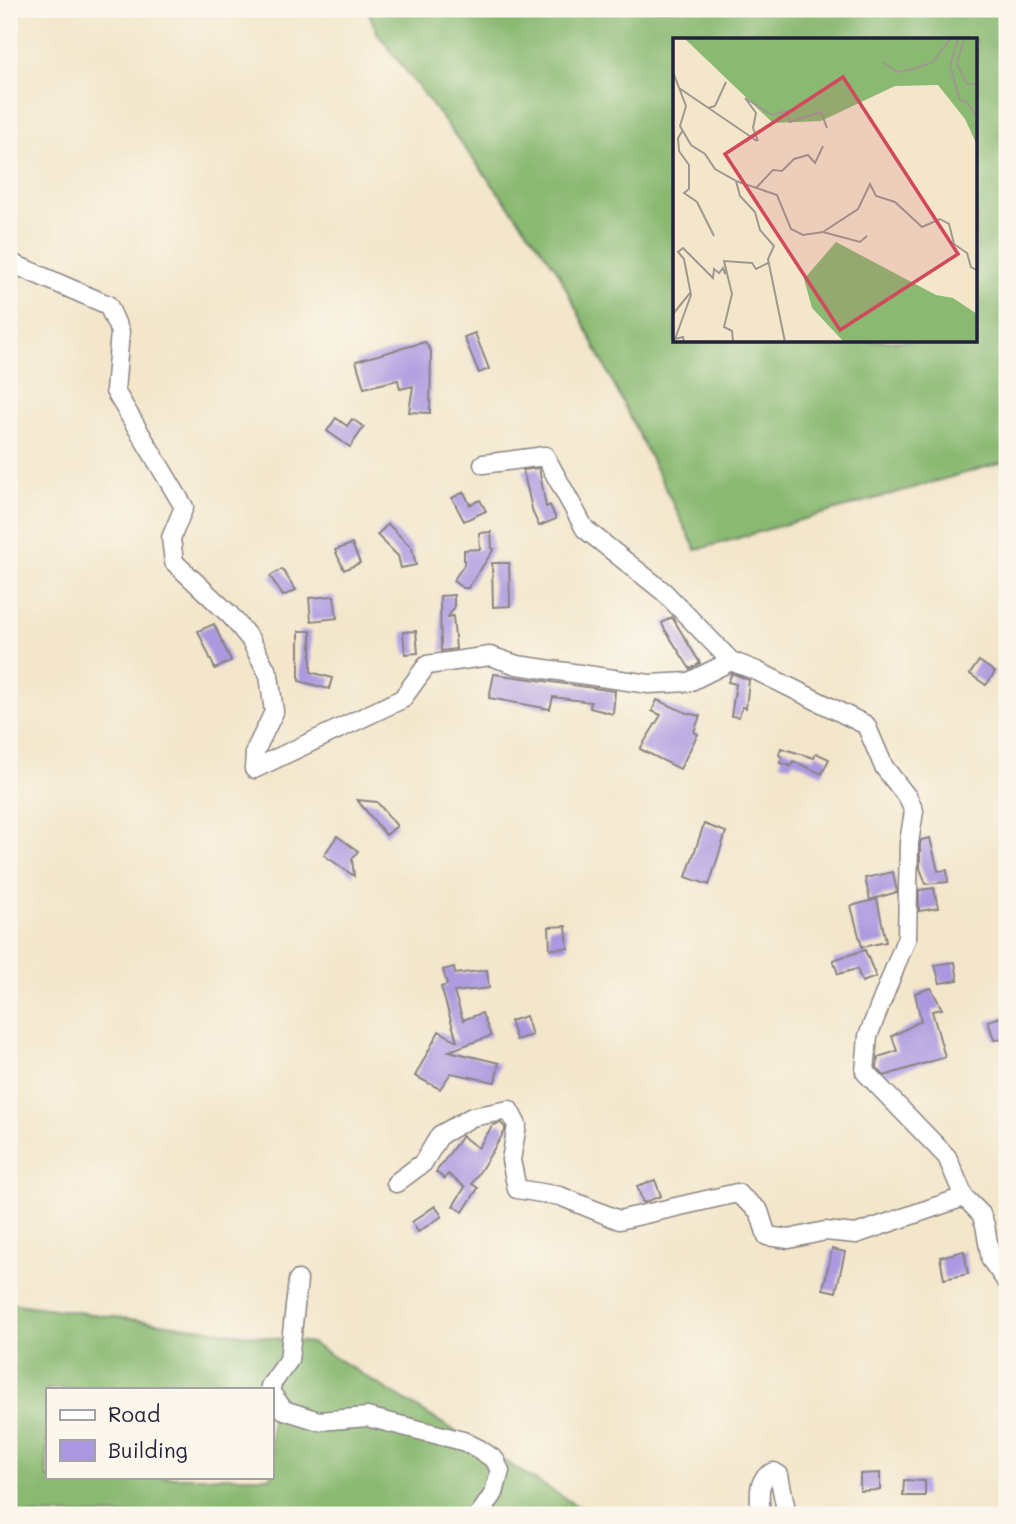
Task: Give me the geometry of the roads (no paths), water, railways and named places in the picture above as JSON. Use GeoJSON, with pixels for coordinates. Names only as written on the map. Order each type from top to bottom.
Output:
{"type":"FeatureCollection","features":[{"type":"Feature","properties":{"kind":"street"},"geometry":{"type":"LineString","coordinates":[[9,262],[108,304],[120,332],[115,391],[184,507],[171,538],[174,562],[230,615],[250,639],[269,675],[274,712],[255,751],[254,769],[402,699],[427,665],[490,656],[517,665],[649,684],[689,682],[732,661]]}},
{"type":"Feature","properties":{"kind":"street"},"geometry":{"type":"LineString","coordinates":[[483,464],[545,456],[585,530],[664,593],[732,661],[866,725],[884,767],[914,811],[909,843],[907,937],[868,1036],[865,1072],[947,1157],[964,1197],[981,1214],[991,1260],[1007,1282]]}},
{"type":"Feature","properties":{"kind":"street"},"geometry":{"type":"LineString","coordinates":[[396,1182],[423,1163],[440,1135],[472,1117],[509,1110],[517,1125],[511,1160],[517,1189],[560,1196],[619,1220],[737,1193],[759,1211],[767,1236],[789,1239],[825,1231],[856,1234],[964,1197]]}},
{"type":"Feature","properties":{"kind":"street"},"geometry":{"type":"LineString","coordinates":[[271,1388],[289,1360],[298,1280]]}},
{"type":"Feature","properties":{"kind":"street"},"geometry":{"type":"LineString","coordinates":[[273,1394],[284,1410],[319,1421],[367,1417],[463,1441],[480,1449],[495,1460],[500,1471],[494,1493],[479,1515]]}},
{"type":"Feature","properties":{"kind":"street"},"geometry":{"type":"LineString","coordinates":[[761,1515],[761,1482],[765,1475],[774,1472],[779,1475],[788,1515]]}}]}
